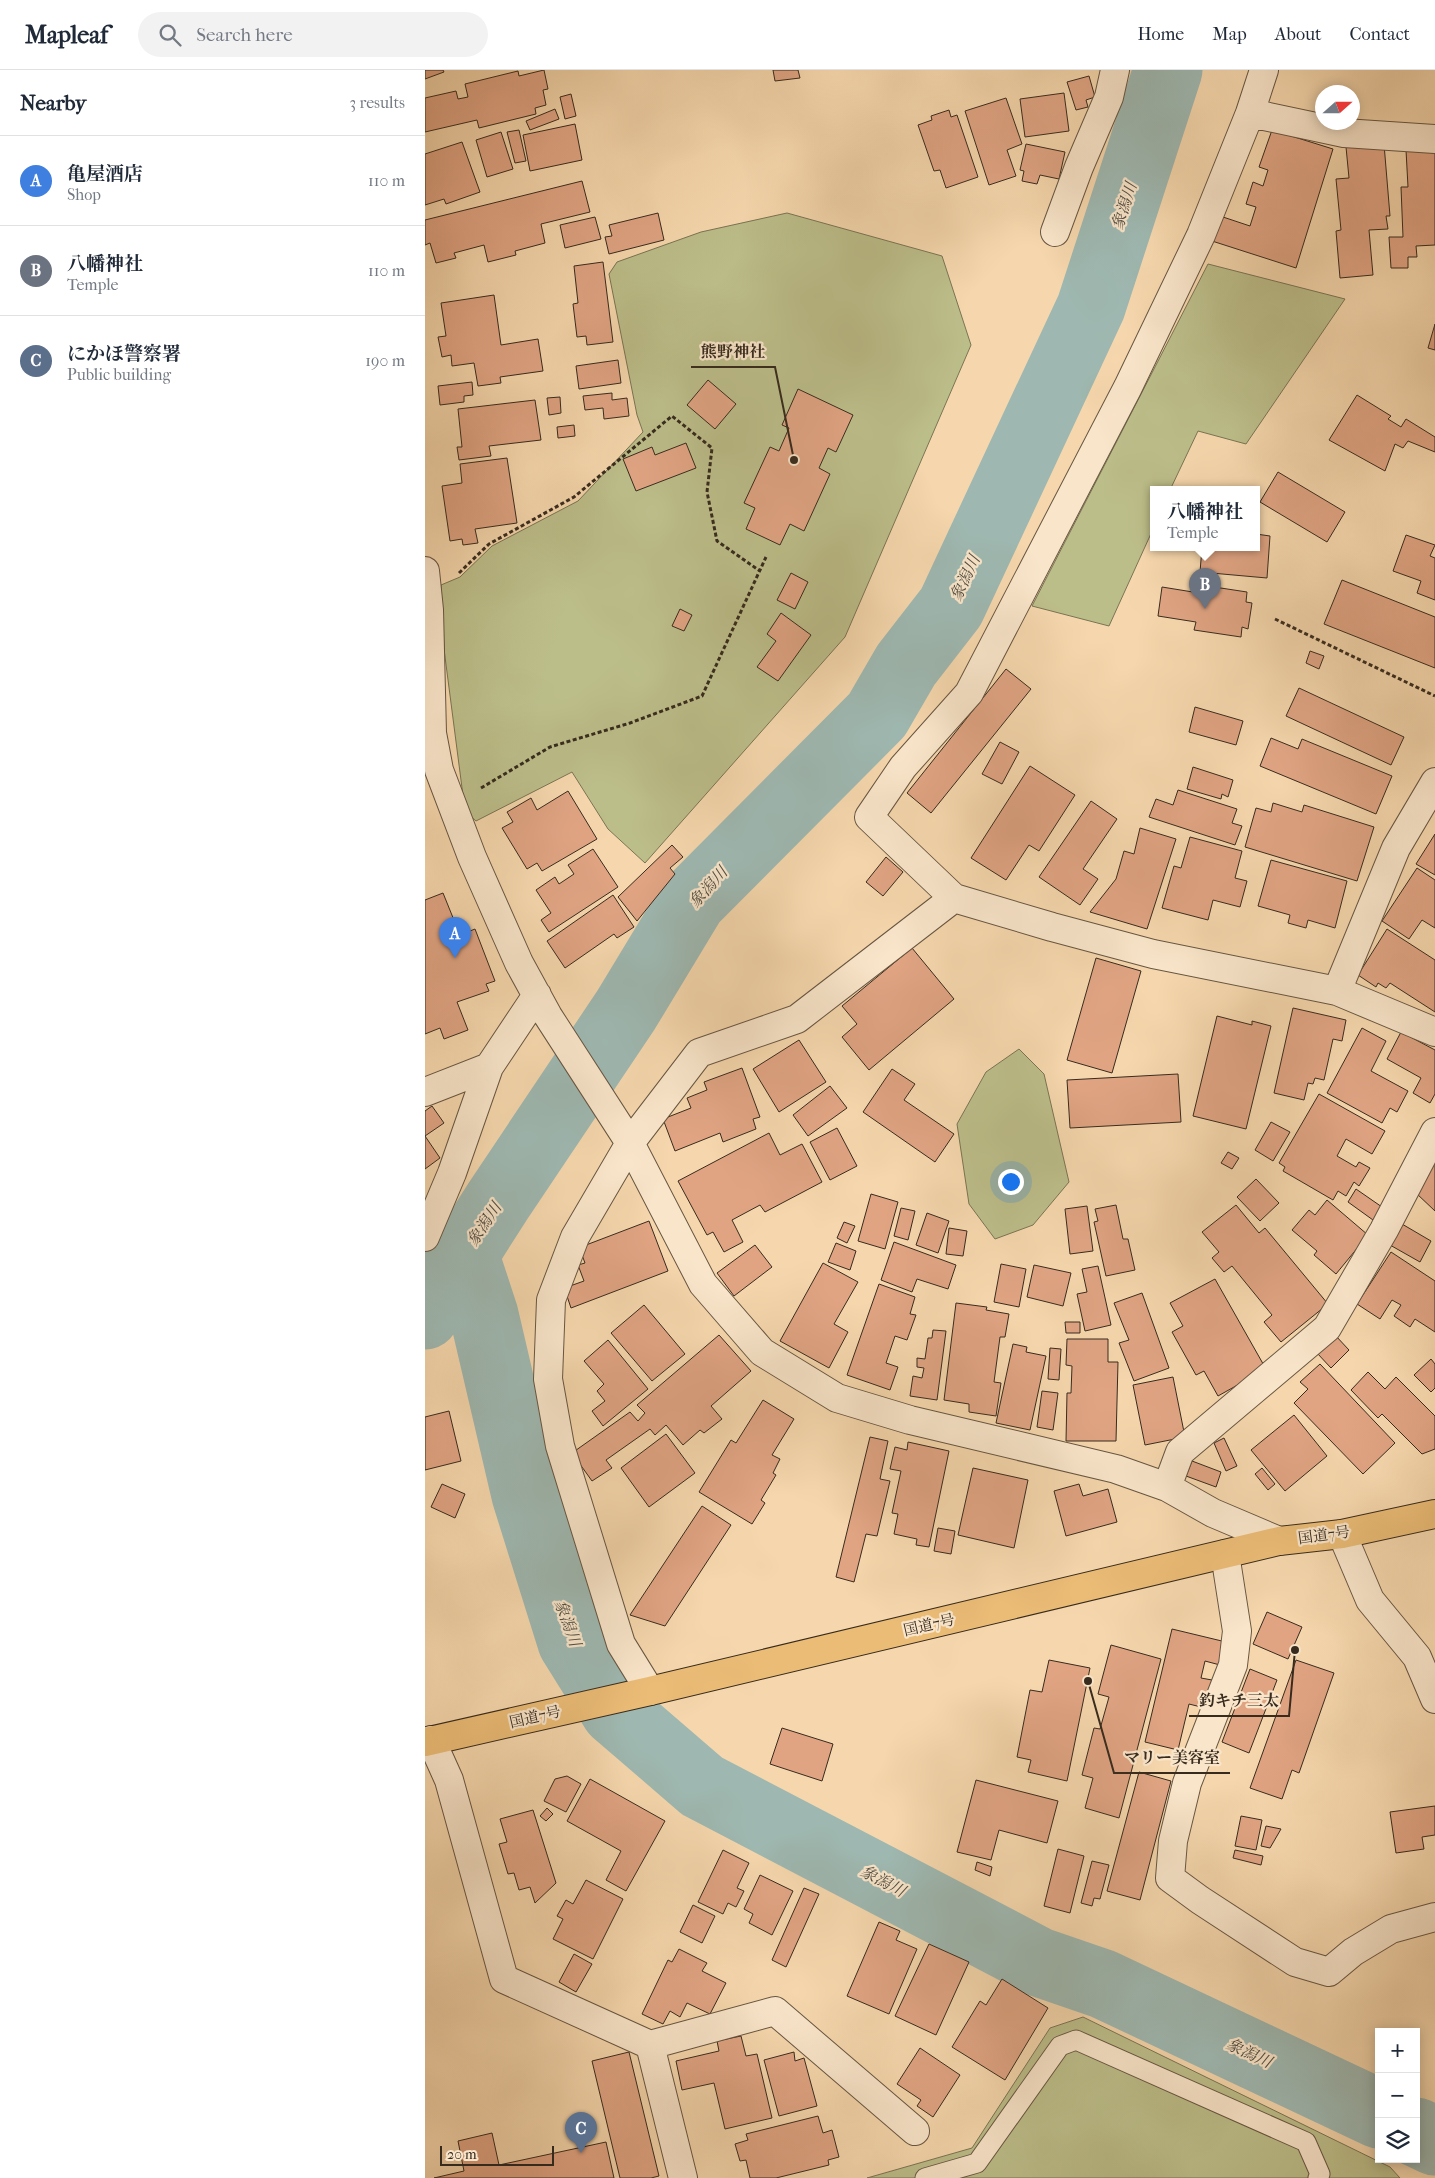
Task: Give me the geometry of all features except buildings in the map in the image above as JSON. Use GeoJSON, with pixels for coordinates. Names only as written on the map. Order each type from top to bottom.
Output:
{"type":"FeatureCollection","features":[{"type":"Feature","properties":{"kind":"highway","name":"国道7号"},"geometry":{"type":"LineString","coordinates":[[428,1741],[646,1692],[1279,1541],[1342,1534],[1435,1514]]}},
{"type":"Feature","properties":{"kind":"street"},"geometry":{"type":"LineString","coordinates":[[1055,232],[1079,167],[1109,98],[1115,70]]}},
{"type":"Feature","properties":{"kind":"street"},"geometry":{"type":"LineString","coordinates":[[1264,70],[1250,112],[1201,235],[1128,386],[969,693],[903,767],[869,817],[954,898],[1153,954],[1337,991],[1435,1032]]}},
{"type":"Feature","properties":{"kind":"street"},"geometry":{"type":"LineString","coordinates":[[1250,112],[1344,133],[1435,139]]}},
{"type":"Feature","properties":{"kind":"street"},"geometry":{"type":"LineString","coordinates":[[426,578],[432,733],[439,770],[472,858],[519,963],[542,1006],[630,1143],[703,1284],[762,1352],[837,1398],[910,1420],[1116,1469],[1167,1486],[1213,1513],[1279,1541]]}},
{"type":"Feature","properties":{"kind":"street"},"geometry":{"type":"LineString","coordinates":[[1337,991],[1396,848],[1435,782]]}},
{"type":"Feature","properties":{"kind":"street"},"geometry":{"type":"LineString","coordinates":[[646,1692],[621,1644],[560,1446],[548,1379],[551,1300],[575,1236],[630,1143],[699,1053],[797,1019],[954,898]]}},
{"type":"Feature","properties":{"kind":"street"},"geometry":{"type":"LineString","coordinates":[[425,1237],[451,1173],[489,1067],[542,1006]]}},
{"type":"Feature","properties":{"kind":"street"},"geometry":{"type":"LineString","coordinates":[[425,1092],[489,1067]]}},
{"type":"Feature","properties":{"kind":"street"},"geometry":{"type":"LineString","coordinates":[[1167,1486],[1180,1452],[1327,1328],[1385,1230],[1435,1132]]}},
{"type":"Feature","properties":{"kind":"street"},"geometry":{"type":"LineString","coordinates":[[1342,1534],[1370,1600],[1426,1660],[1435,1699]]}},
{"type":"Feature","properties":{"kind":"street"},"geometry":{"type":"LineString","coordinates":[[1225,1554],[1237,1631],[1233,1665],[1187,1783],[1173,1841],[1170,1878],[1295,1962],[1329,1972],[1353,1952],[1391,1929],[1435,1917]]}},
{"type":"Feature","properties":{"kind":"street"},"geometry":{"type":"LineString","coordinates":[[428,1741],[449,1780],[505,1979],[650,2045],[775,2012],[915,2131]]}},
{"type":"Feature","properties":{"kind":"street"},"geometry":{"type":"LineString","coordinates":[[650,2045],[683,2178]]}},
{"type":"Feature","properties":{"kind":"lane"},"geometry":{"type":"LineString","coordinates":[[925,2178],[981,2170],[1060,2046],[1076,2040],[1305,2142],[1320,2174],[1318,2178]]}},
{"type":"Feature","properties":{"kind":"path"},"geometry":{"type":"LineString","coordinates":[[426,578],[457,575],[489,544],[574,497],[672,416],[712,448],[707,492],[717,541],[760,571]]}},
{"type":"Feature","properties":{"kind":"path"},"geometry":{"type":"LineString","coordinates":[[452,806],[549,747],[630,723],[702,696],[766,556]]}},
{"type":"Feature","properties":{"kind":"path"},"geometry":{"type":"LineString","coordinates":[[1275,619],[1435,696]]}},
{"type":"Feature","properties":{"kind":"green space"},"geometry":{"type":"Polygon","coordinates":[[[787,213],[942,256],[971,345],[845,637],[645,863],[608,829],[572,772],[476,821],[465,811],[444,649],[441,585],[460,577],[492,546],[578,501],[643,432],[637,415],[609,274],[617,262],[701,232],[787,213]]]}},
{"type":"Feature","properties":{"kind":"green space"},"geometry":{"type":"Polygon","coordinates":[[[1208,264],[1345,299],[1246,444],[1198,431],[1172,486],[1150,486],[1150,536],[1109,626],[1032,606],[1208,264]]]}},
{"type":"Feature","properties":{"kind":"green space"},"geometry":{"type":"Polygon","coordinates":[[[1019,1049],[1044,1074],[1069,1182],[1033,1225],[995,1239],[969,1204],[957,1124],[986,1072],[1019,1049]]]}},
{"type":"Feature","properties":{"kind":"green space"},"geometry":{"type":"Polygon","coordinates":[[[1083,2017],[1375,2160],[1375,2163],[1382,2163],[1390,2167],[1400,2178],[867,2178],[972,2148],[1050,2028],[1083,2017]]]}},
{"type":"Feature","properties":{"kind":"waterway","name":"象潟川"},"geometry":{"type":"LineString","coordinates":[[425,1315],[498,1201],[626,1010],[692,901],[877,715],[906,665],[951,607],[1091,307],[1168,70]]}},
{"type":"Feature","properties":{"kind":"waterway","name":"象潟川"},"geometry":{"type":"LineString","coordinates":[[464,1254],[484,1315],[526,1495],[572,1642],[615,1711],[702,1786],[1039,1962],[1103,1984],[1375,2112]]}},
{"type":"Feature","properties":{"kind":"waterway","name":"象潟川"},"geometry":{"type":"LineString","coordinates":[[1420,2134],[1435,2141]]}},
{"type":"Feature","properties":{"kind":"place","name":"熊野神社"},"geometry":{"type":"Point","coordinates":[794,460]}},
{"type":"Feature","properties":{"kind":"place","name":"八幡神社"},"geometry":{"type":"Point","coordinates":[1205,609]}},
{"type":"Feature","properties":{"kind":"place","name":"亀屋酒店"},"geometry":{"type":"Point","coordinates":[455,958]}},
{"type":"Feature","properties":{"kind":"place","name":"釣キチ三太"},"geometry":{"type":"Point","coordinates":[1295,1650]}},
{"type":"Feature","properties":{"kind":"place","name":"マリー美容室"},"geometry":{"type":"Point","coordinates":[1088,1681]}},
{"type":"Feature","properties":{"kind":"place","name":"にかほ警察署"},"geometry":{"type":"Point","coordinates":[581,2153]}}]}
